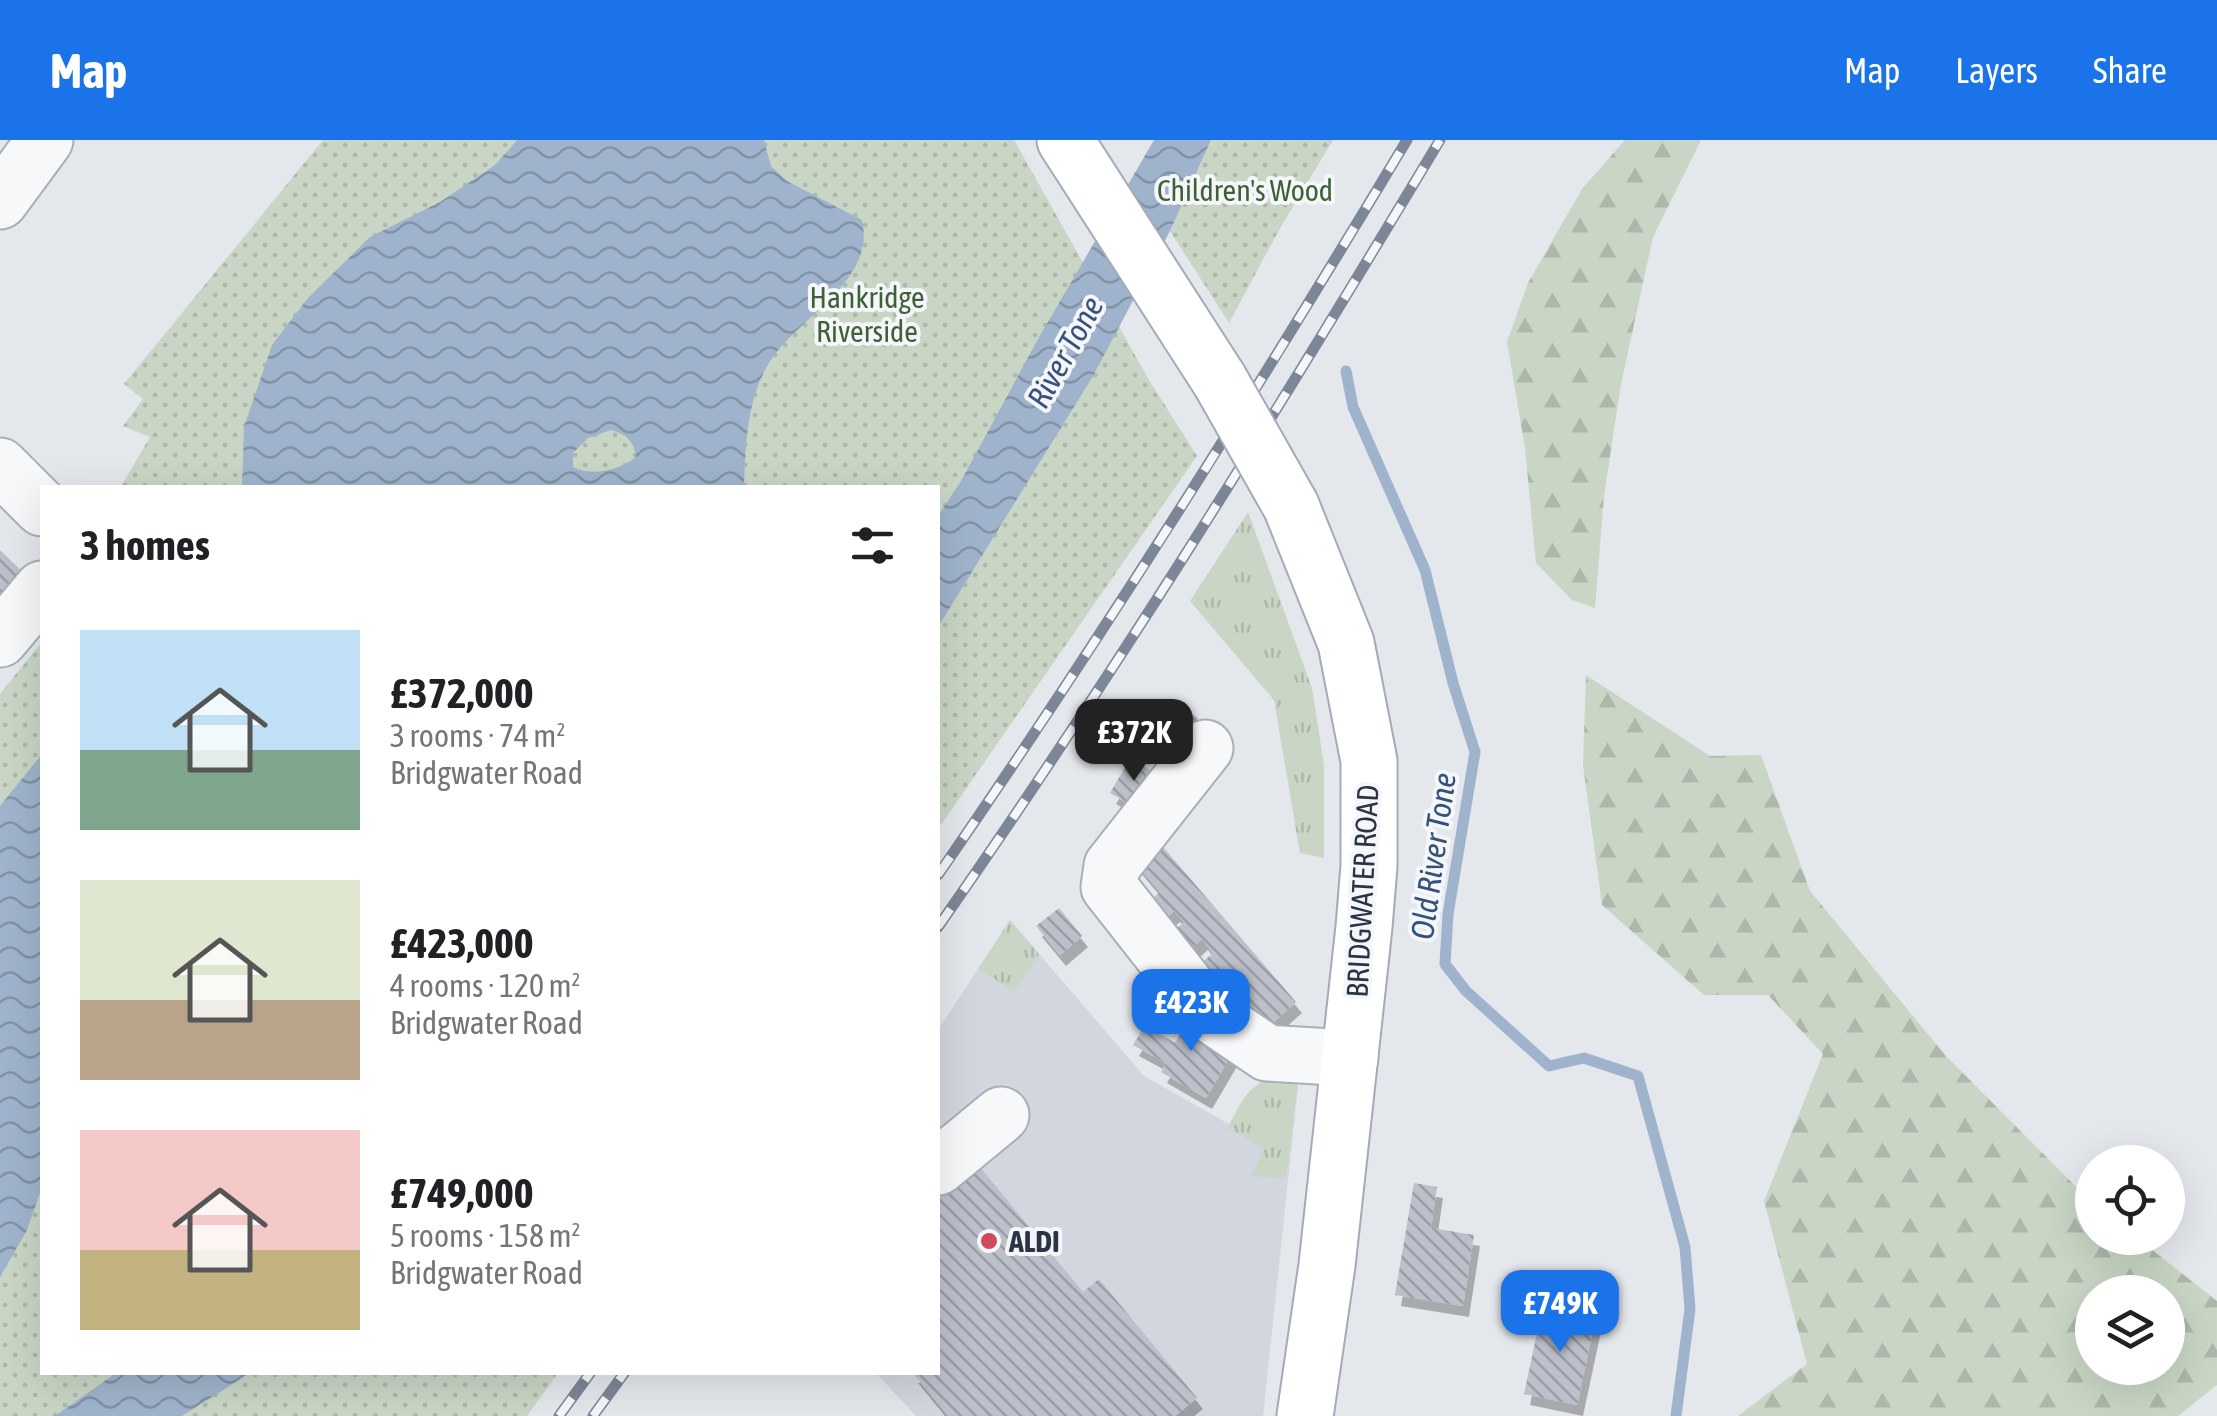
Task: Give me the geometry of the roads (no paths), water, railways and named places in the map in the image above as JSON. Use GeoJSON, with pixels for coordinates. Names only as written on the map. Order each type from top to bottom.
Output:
{"type":"FeatureCollection","features":[{"type":"Feature","properties":{"kind":"main road","name":"BRIDGWATER ROAD"},"geometry":{"type":"LineString","coordinates":[[1065,140],[1213,371],[1291,506],[1346,643],[1369,761],[1369,866],[1350,1058],[1305,1416]]}},
{"type":"Feature","properties":{"kind":"lane"},"geometry":{"type":"LineString","coordinates":[[0,201],[44,140]]}},
{"type":"Feature","properties":{"kind":"lane"},"geometry":{"type":"LineString","coordinates":[[0,466],[40,506]]}},
{"type":"Feature","properties":{"kind":"lane"},"geometry":{"type":"LineString","coordinates":[[0,639],[40,592]]}},
{"type":"Feature","properties":{"kind":"lane"},"geometry":{"type":"LineString","coordinates":[[1205,748],[1112,866],[1108,887],[1208,1013],[1267,1053],[1350,1058]]}},
{"type":"Feature","properties":{"kind":"lane"},"geometry":{"type":"LineString","coordinates":[[940,1165],[1000,1115]]}},
{"type":"Feature","properties":{"kind":"water"},"geometry":{"type":"Polygon","coordinates":[[[517,140],[764,140],[771,166],[787,181],[862,220],[863,243],[845,282],[778,350],[759,382],[748,426],[744,485],[242,485],[244,427],[272,345],[308,298],[370,237],[440,202],[495,165],[517,140]],[[611,430],[588,438],[573,453],[573,467],[606,471],[636,457],[625,436],[611,430]]]}},
{"type":"Feature","properties":{"kind":"water","name":"River Tone"},"geometry":{"type":"Polygon","coordinates":[[[1154,140],[1211,140],[1170,231],[1093,376],[940,624],[940,513],[1154,140]]]}},
{"type":"Feature","properties":{"kind":"water"},"geometry":{"type":"Polygon","coordinates":[[[40,756],[40,1193],[27,1230],[0,1277],[0,806],[40,756]]]}},
{"type":"Feature","properties":{"kind":"water"},"geometry":{"type":"Polygon","coordinates":[[[113,1375],[247,1375],[182,1416],[55,1416],[113,1375]]]}},
{"type":"Feature","properties":{"kind":"waterway","name":"Old River Tone"},"geometry":{"type":"LineString","coordinates":[[1346,371],[1353,407],[1425,570],[1475,752],[1448,914],[1445,964],[1466,991],[1549,1066],[1584,1058],[1638,1076],[1685,1247],[1690,1309],[1676,1416]]}},
{"type":"Feature","properties":{"kind":"railway"},"geometry":{"type":"LineString","coordinates":[[940,872],[1178,511],[1407,140]]}},
{"type":"Feature","properties":{"kind":"railway"},"geometry":{"type":"LineString","coordinates":[[940,924],[1196,538],[1440,140]]}},
{"type":"Feature","properties":{"kind":"railway"},"geometry":{"type":"LineString","coordinates":[[559,1416],[589,1375]]}},
{"type":"Feature","properties":{"kind":"railway"},"geometry":{"type":"LineString","coordinates":[[593,1416],[623,1375]]}},
{"type":"Feature","properties":{"kind":"place","name":"ALDI"},"geometry":{"type":"Point","coordinates":[989,1241]}},
{"type":"Feature","properties":{"kind":"park label","name":"Children's Wood"},"geometry":{"type":"Point","coordinates":[1245,190]}},
{"type":"Feature","properties":{"kind":"park label","name":"Hankridge Riverside"},"geometry":{"type":"Point","coordinates":[867,314]}}]}
